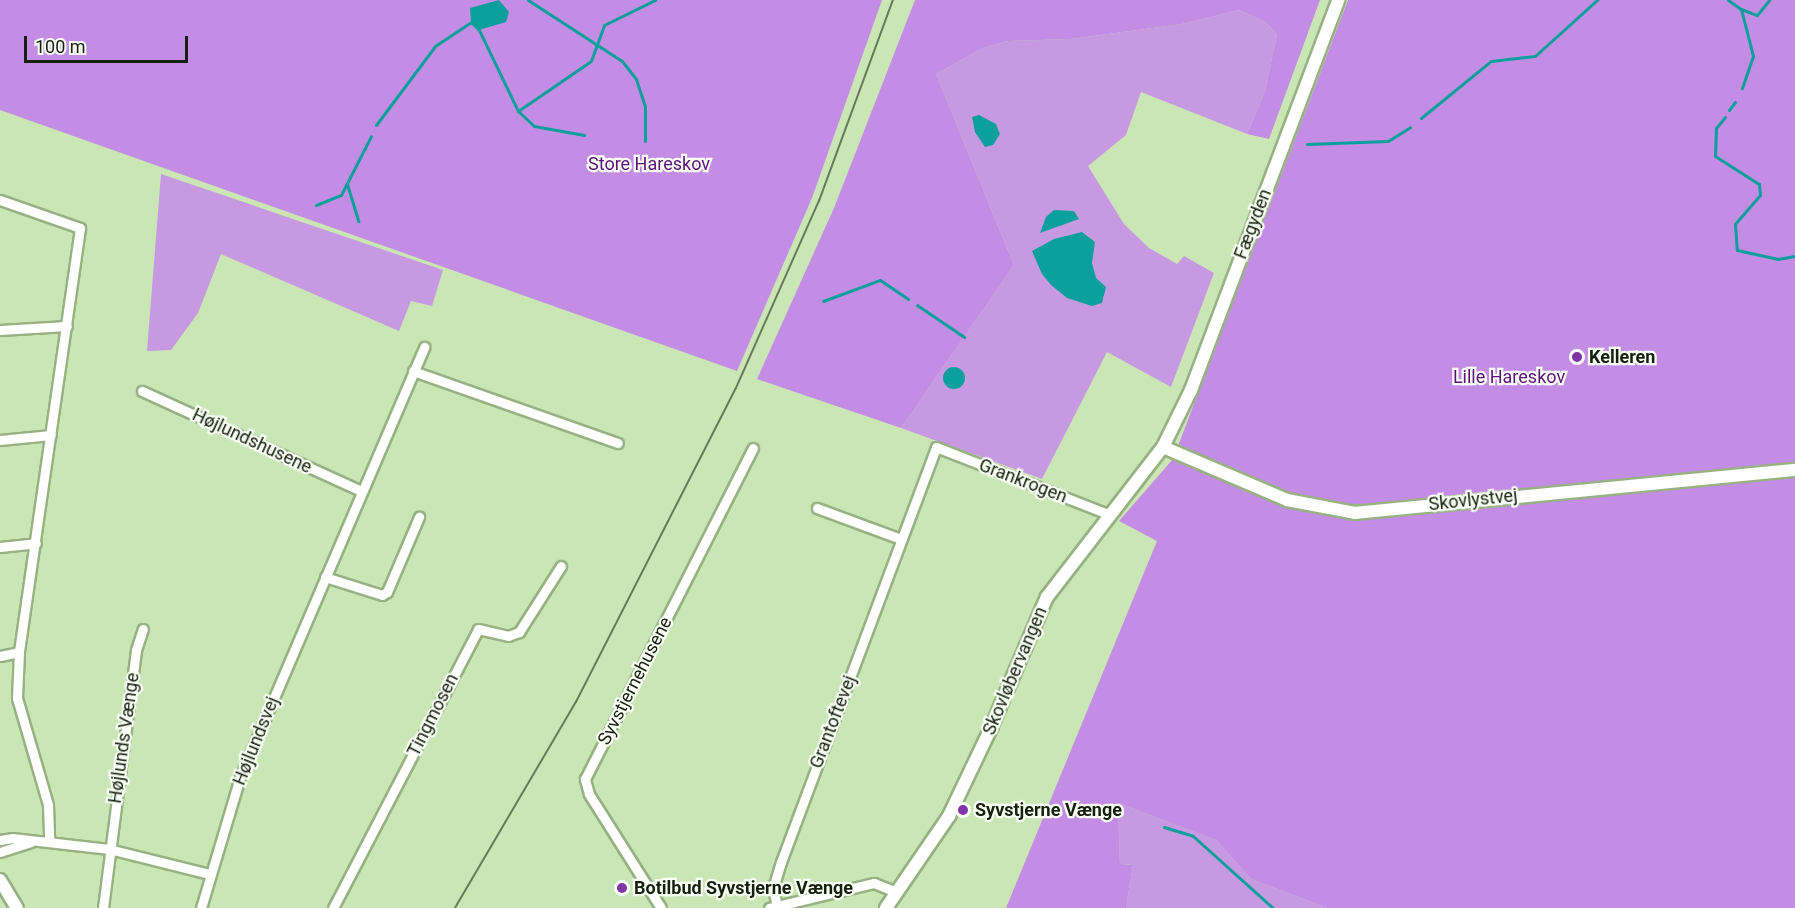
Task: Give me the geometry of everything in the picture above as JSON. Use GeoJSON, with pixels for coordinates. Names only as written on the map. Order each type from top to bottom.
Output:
{"type":"FeatureCollection","features":[{"type":"Feature","properties":{"kind":"street","name":"Fægyden"},"geometry":{"type":"LineString","coordinates":[[1163,447],[1191,390],[1338,0]]}},
{"type":"Feature","properties":{"kind":"street"},"geometry":{"type":"LineString","coordinates":[[0,200],[80,228],[19,652],[17,698],[48,805],[49,842]]}},
{"type":"Feature","properties":{"kind":"street"},"geometry":{"type":"LineString","coordinates":[[0,330],[67,326]]}},
{"type":"Feature","properties":{"kind":"street","name":"Højlundsvej"},"geometry":{"type":"LineString","coordinates":[[201,908],[209,874],[240,777],[424,347]]}},
{"type":"Feature","properties":{"kind":"street"},"geometry":{"type":"LineString","coordinates":[[413,371],[618,443]]}},
{"type":"Feature","properties":{"kind":"street","name":"Højlundshusene"},"geometry":{"type":"LineString","coordinates":[[142,391],[361,491]]}},
{"type":"Feature","properties":{"kind":"street"},"geometry":{"type":"LineString","coordinates":[[0,440],[51,435]]}},
{"type":"Feature","properties":{"kind":"street","name":"Grankrogen"},"geometry":{"type":"LineString","coordinates":[[936,447],[1110,515]]}},
{"type":"Feature","properties":{"kind":"street","name":"Grantoftevej"},"geometry":{"type":"LineString","coordinates":[[773,907],[773,888],[781,862],[936,447]]}},
{"type":"Feature","properties":{"kind":"street","name":"Skovlystvej"},"geometry":{"type":"LineString","coordinates":[[1163,447],[1287,500],[1355,513],[1795,470]]}},
{"type":"Feature","properties":{"kind":"street","name":"Skovløbervangen"},"geometry":{"type":"LineString","coordinates":[[886,908],[949,816],[991,728],[1047,597],[1163,447]]}},
{"type":"Feature","properties":{"kind":"street","name":"Syvstjernehusene"},"geometry":{"type":"LineString","coordinates":[[661,908],[589,794],[585,779],[753,448]]}},
{"type":"Feature","properties":{"kind":"street"},"geometry":{"type":"LineString","coordinates":[[817,508],[901,539]]}},
{"type":"Feature","properties":{"kind":"street"},"geometry":{"type":"LineString","coordinates":[[325,578],[382,596],[387,592],[419,517]]}},
{"type":"Feature","properties":{"kind":"street"},"geometry":{"type":"LineString","coordinates":[[0,547],[36,543]]}},
{"type":"Feature","properties":{"kind":"street","name":"Tingmosen"},"geometry":{"type":"LineString","coordinates":[[333,908],[478,629],[508,636],[519,632],[561,566]]}},
{"type":"Feature","properties":{"kind":"street","name":"Højlunds Vænge"},"geometry":{"type":"LineString","coordinates":[[103,908],[136,650],[143,629]]}},
{"type":"Feature","properties":{"kind":"street"},"geometry":{"type":"LineString","coordinates":[[0,656],[19,652]]}},
{"type":"Feature","properties":{"kind":"street"},"geometry":{"type":"LineString","coordinates":[[0,840],[49,842],[110,849],[209,874]]}},
{"type":"Feature","properties":{"kind":"street"},"geometry":{"type":"LineString","coordinates":[[0,852],[33,841]]}},
{"type":"Feature","properties":{"kind":"street"},"geometry":{"type":"LineString","coordinates":[[0,879],[17,908]]}},
{"type":"Feature","properties":{"kind":"street"},"geometry":{"type":"LineString","coordinates":[[773,907],[874,883],[896,892]]}},
{"type":"Feature","properties":{"kind":"shaded area"},"geometry":{"type":"Polygon","coordinates":[[[1239,10],[1265,22],[1277,34],[1265,91],[1247,134],[1141,92],[1126,135],[1088,166],[1124,224],[1149,248],[1177,264],[1184,256],[1214,273],[1171,387],[1107,352],[1042,479],[901,428],[1014,265],[936,74],[983,48],[1008,41],[1071,39],[1182,24],[1239,10]]]}},
{"type":"Feature","properties":{"kind":"shaded area"},"geometry":{"type":"Polygon","coordinates":[[[161,174],[443,270],[432,306],[411,301],[399,331],[221,254],[198,313],[171,350],[147,351],[161,174]]]}},
{"type":"Feature","properties":{"kind":"shaded area"},"geometry":{"type":"Polygon","coordinates":[[[1118,803],[1216,840],[1251,879],[1327,908],[1126,908],[1133,865],[1120,864],[1118,803]]]}},
{"type":"Feature","properties":{"kind":"green space","name":"Store Hareskov"},"geometry":{"type":"Polygon","coordinates":[[[0,0],[882,0],[812,198],[737,371],[0,110],[0,0]]]}},
{"type":"Feature","properties":{"kind":"green space"},"geometry":{"type":"Polygon","coordinates":[[[915,0],[1320,0],[1269,139],[1247,134],[1265,91],[1277,34],[1265,22],[1239,10],[1182,24],[1071,39],[1008,41],[983,48],[936,74],[1014,265],[901,428],[757,379],[834,208],[915,0]]]}},
{"type":"Feature","properties":{"kind":"green space","name":"Lille Hareskov"},"geometry":{"type":"Polygon","coordinates":[[[1348,0],[1795,0],[1795,908],[1327,908],[1251,879],[1216,840],[1118,803],[1120,864],[1133,865],[1126,908],[1006,908],[1157,541],[1119,521],[1173,459],[1348,0]]]}},
{"type":"Feature","properties":{"kind":"water"},"geometry":{"type":"Polygon","coordinates":[[[499,0],[509,12],[506,22],[479,30],[471,22],[470,8],[499,0]]]}},
{"type":"Feature","properties":{"kind":"water"},"geometry":{"type":"Polygon","coordinates":[[[979,115],[996,124],[1000,134],[993,145],[985,147],[975,132],[972,117],[979,115]]]}},
{"type":"Feature","properties":{"kind":"water"},"geometry":{"type":"Polygon","coordinates":[[[1054,210],[1074,211],[1079,219],[1040,233],[1046,217],[1054,210]]]}},
{"type":"Feature","properties":{"kind":"water"},"geometry":{"type":"Polygon","coordinates":[[[1082,232],[1095,242],[1092,263],[1096,278],[1106,287],[1102,303],[1092,306],[1067,298],[1051,285],[1042,274],[1032,251],[1054,239],[1082,232]]]}},
{"type":"Feature","properties":{"kind":"water"},"geometry":{"type":"Polygon","coordinates":[[[954,367],[962,370],[965,378],[962,386],[954,389],[946,386],[943,378],[946,370],[954,367]]]}},
{"type":"Feature","properties":{"kind":"waterway"},"geometry":{"type":"LineString","coordinates":[[528,0],[622,61],[636,79],[645,106],[645,141]]}},
{"type":"Feature","properties":{"kind":"waterway"},"geometry":{"type":"LineString","coordinates":[[376,125],[435,46],[471,22],[479,30],[518,111],[591,61],[604,25],[655,0]]}},
{"type":"Feature","properties":{"kind":"waterway"},"geometry":{"type":"LineString","coordinates":[[1421,118],[1491,61],[1535,56],[1597,0]]}},
{"type":"Feature","properties":{"kind":"waterway"},"geometry":{"type":"LineString","coordinates":[[1728,0],[1741,9],[1753,56],[1742,88]]}},
{"type":"Feature","properties":{"kind":"waterway"},"geometry":{"type":"LineString","coordinates":[[1741,9],[1757,15],[1769,0]]}},
{"type":"Feature","properties":{"kind":"waterway"},"geometry":{"type":"LineString","coordinates":[[1729,110],[1735,102]]}},
{"type":"Feature","properties":{"kind":"waterway"},"geometry":{"type":"LineString","coordinates":[[518,111],[534,126],[584,135]]}},
{"type":"Feature","properties":{"kind":"waterway"},"geometry":{"type":"LineString","coordinates":[[1725,117],[1716,128],[1715,156],[1759,184],[1760,195],[1735,224],[1737,250],[1778,259],[1795,256]]}},
{"type":"Feature","properties":{"kind":"waterway"},"geometry":{"type":"LineString","coordinates":[[1307,144],[1388,141],[1410,127]]}},
{"type":"Feature","properties":{"kind":"waterway"},"geometry":{"type":"LineString","coordinates":[[316,205],[341,195],[371,136]]}},
{"type":"Feature","properties":{"kind":"waterway"},"geometry":{"type":"LineString","coordinates":[[347,184],[358,221]]}},
{"type":"Feature","properties":{"kind":"waterway"},"geometry":{"type":"LineString","coordinates":[[823,301],[880,280],[908,299]]}},
{"type":"Feature","properties":{"kind":"waterway"},"geometry":{"type":"LineString","coordinates":[[917,305],[964,337]]}},
{"type":"Feature","properties":{"kind":"waterway"},"geometry":{"type":"LineString","coordinates":[[1164,827],[1193,836],[1273,908]]}},
{"type":"Feature","properties":{"kind":"tram line"},"geometry":{"type":"LineString","coordinates":[[455,908],[576,702],[736,388],[819,201],[893,0]]}},
{"type":"Feature","properties":{"kind":"place","name":"Kelleren"},"geometry":{"type":"Point","coordinates":[1577,357]}},
{"type":"Feature","properties":{"kind":"place","name":"Syvstjerne Vænge"},"geometry":{"type":"Point","coordinates":[963,810]}},
{"type":"Feature","properties":{"kind":"place","name":"Botilbud Syvstjerne Vænge"},"geometry":{"type":"Point","coordinates":[622,888]}}]}
